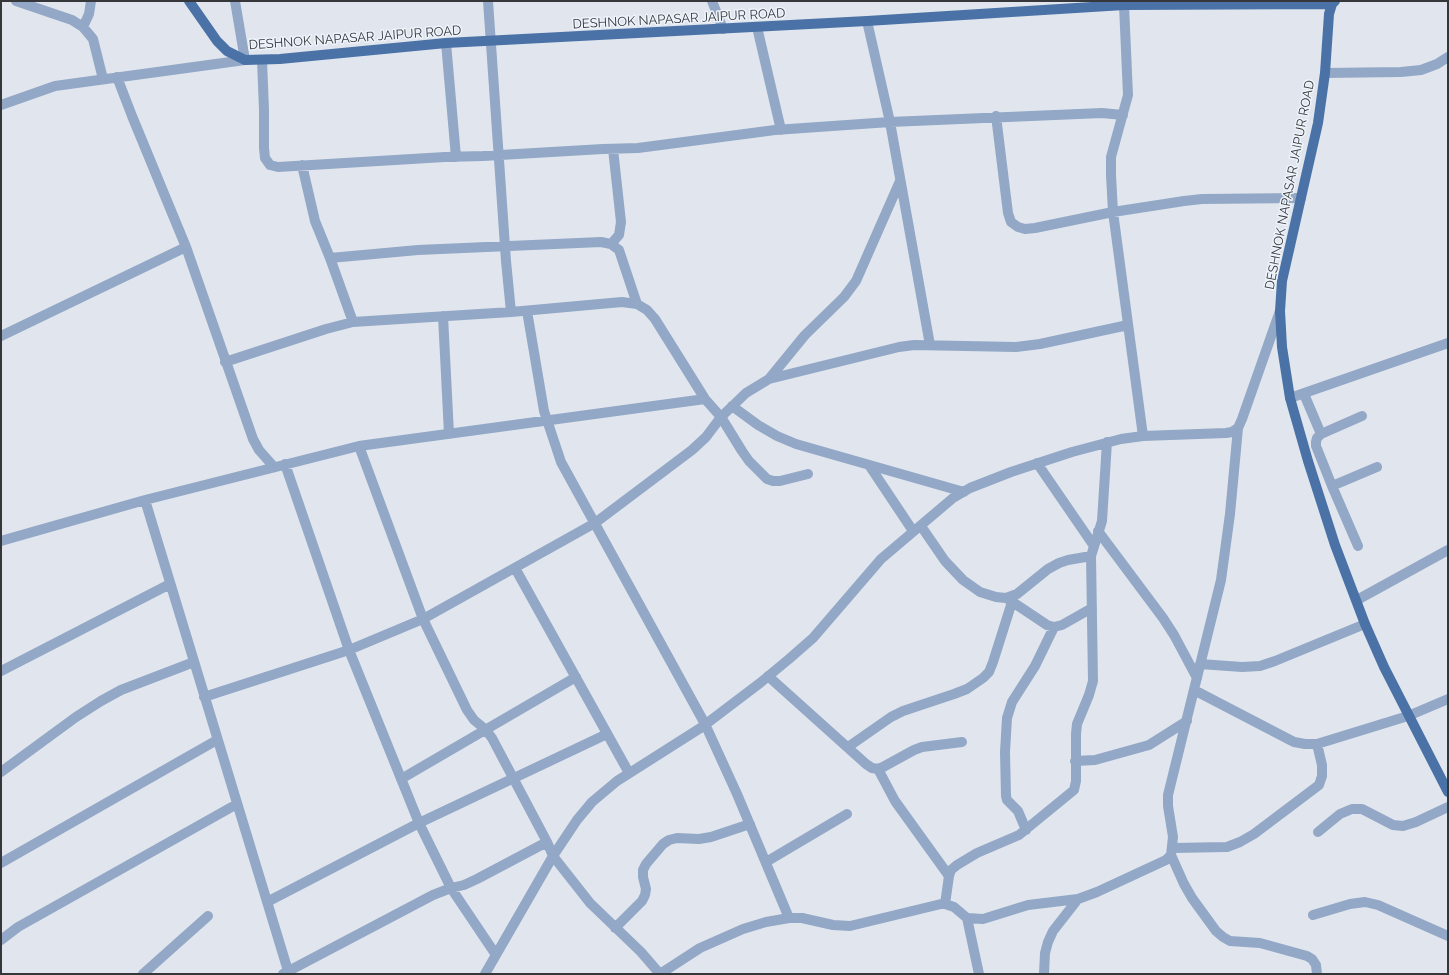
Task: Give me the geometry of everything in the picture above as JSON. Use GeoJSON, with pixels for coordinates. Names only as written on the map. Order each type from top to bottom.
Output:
{"type":"FeatureCollection","features":[{"type":"Feature","properties":{"kind":"main road","name":"DESHNOK NAPASAR JAIPUR ROAD"},"geometry":{"type":"LineString","coordinates":[[189,1],[205,22],[217,42],[227,51],[245,60],[262,60],[446,44],[867,21],[1124,5],[1191,3],[1334,3],[1329,14],[1325,73],[1318,123],[1282,281],[1280,311],[1282,347],[1290,398],[1308,461],[1335,545],[1384,667],[1448,792]]}},
{"type":"Feature","properties":{"kind":"street"},"geometry":{"type":"LineString","coordinates":[[16,1],[72,20],[83,27],[93,39],[103,79]]}},
{"type":"Feature","properties":{"kind":"street"},"geometry":{"type":"LineString","coordinates":[[83,27],[89,14],[91,1]]}},
{"type":"Feature","properties":{"kind":"street"},"geometry":{"type":"LineString","coordinates":[[1,105],[55,86],[245,60],[235,1]]}},
{"type":"Feature","properties":{"kind":"street"},"geometry":{"type":"LineString","coordinates":[[488,1],[511,312]]}},
{"type":"Feature","properties":{"kind":"street"},"geometry":{"type":"LineString","coordinates":[[712,1],[723,29]]}},
{"type":"Feature","properties":{"kind":"street"},"geometry":{"type":"LineString","coordinates":[[1124,5],[1128,95],[1111,157],[1111,175],[1113,212],[1143,436]]}},
{"type":"Feature","properties":{"kind":"street"},"geometry":{"type":"LineString","coordinates":[[867,21],[890,122],[930,345]]}},
{"type":"Feature","properties":{"kind":"street"},"geometry":{"type":"LineString","coordinates":[[757,27],[781,130]]}},
{"type":"Feature","properties":{"kind":"street"},"geometry":{"type":"LineString","coordinates":[[446,44],[456,156]]}},
{"type":"Feature","properties":{"kind":"street"},"geometry":{"type":"LineString","coordinates":[[1325,73],[1401,72],[1421,70],[1437,64],[1448,57]]}},
{"type":"Feature","properties":{"kind":"street"},"geometry":{"type":"LineString","coordinates":[[262,60],[265,158],[270,164],[278,167],[456,156],[638,148],[781,130],[890,122],[996,116],[1102,113],[1123,116]]}},
{"type":"Feature","properties":{"kind":"street"},"geometry":{"type":"LineString","coordinates":[[118,77],[132,116],[186,247],[225,362],[253,438],[259,450],[274,467]]}},
{"type":"Feature","properties":{"kind":"street"},"geometry":{"type":"LineString","coordinates":[[996,116],[1008,213],[1011,222],[1018,227],[1025,229],[1113,212],[1202,199],[1301,198]]}},
{"type":"Feature","properties":{"kind":"street"},"geometry":{"type":"LineString","coordinates":[[611,244],[619,235],[621,230],[613,149]]}},
{"type":"Feature","properties":{"kind":"street"},"geometry":{"type":"LineString","coordinates":[[302,165],[315,221],[330,258],[352,322]]}},
{"type":"Feature","properties":{"kind":"street"},"geometry":{"type":"LineString","coordinates":[[769,379],[805,335],[844,297],[856,281],[900,181]]}},
{"type":"Feature","properties":{"kind":"street"},"geometry":{"type":"LineString","coordinates":[[330,258],[418,250],[600,242],[611,244],[618,250],[637,304]]}},
{"type":"Feature","properties":{"kind":"street"},"geometry":{"type":"LineString","coordinates":[[1,336],[186,247]]}},
{"type":"Feature","properties":{"kind":"street"},"geometry":{"type":"LineString","coordinates":[[225,362],[352,322],[511,312],[622,302],[637,304],[647,310],[655,319],[705,399],[721,417],[742,451],[767,479],[780,481],[808,474]]}},
{"type":"Feature","properties":{"kind":"street"},"geometry":{"type":"LineString","coordinates":[[527,310],[541,399],[561,462],[705,724],[750,824],[789,918]]}},
{"type":"Feature","properties":{"kind":"street"},"geometry":{"type":"LineString","coordinates":[[1280,311],[1238,428],[1230,514],[1221,580],[1168,794],[1168,806],[1173,837],[1172,851],[1184,884],[1192,898],[1216,931],[1230,941],[1260,943],[1307,956],[1312,959],[1316,965],[1318,974]]}},
{"type":"Feature","properties":{"kind":"street"},"geometry":{"type":"LineString","coordinates":[[443,316],[449,434]]}},
{"type":"Feature","properties":{"kind":"street"},"geometry":{"type":"LineString","coordinates":[[204,697],[350,650],[423,619],[595,523],[692,450],[706,437],[721,417],[746,393],[769,379],[899,347],[930,345],[1016,347],[1040,344],[1128,325]]}},
{"type":"Feature","properties":{"kind":"street"},"geometry":{"type":"LineString","coordinates":[[1290,398],[1448,343]]}},
{"type":"Feature","properties":{"kind":"street"},"geometry":{"type":"LineString","coordinates":[[1304,394],[1321,434]]}},
{"type":"Feature","properties":{"kind":"street"},"geometry":{"type":"LineString","coordinates":[[1,542],[145,500],[359,446],[705,399]]}},
{"type":"Feature","properties":{"kind":"street"},"geometry":{"type":"LineString","coordinates":[[732,406],[758,425],[777,436],[796,444],[964,492]]}},
{"type":"Feature","properties":{"kind":"street"},"geometry":{"type":"LineString","coordinates":[[1358,546],[1316,446],[1317,438],[1321,434],[1362,416]]}},
{"type":"Feature","properties":{"kind":"street"},"geometry":{"type":"LineString","coordinates":[[485,974],[553,856],[577,820],[592,802],[617,781],[705,724],[768,676],[813,638],[881,559],[953,498],[1011,472],[1107,442],[1143,436],[1226,433],[1232,432],[1238,428]]}},
{"type":"Feature","properties":{"kind":"street"},"geometry":{"type":"LineString","coordinates":[[945,904],[949,876],[952,870],[963,861],[977,853],[1010,840],[1026,830],[1074,790],[1076,782],[1075,745],[1077,724],[1089,696],[1093,681],[1092,551],[1103,510],[1107,442]]}},
{"type":"Feature","properties":{"kind":"street"},"geometry":{"type":"LineString","coordinates":[[359,446],[423,619],[467,710],[474,720],[485,729],[492,738],[553,856],[590,903],[641,952],[660,974],[700,948],[744,929],[766,922],[789,918],[802,918],[833,925],[850,926],[935,904],[945,904],[954,907],[967,918],[983,919],[1028,905],[1078,899],[1159,864],[1166,860],[1172,851]]}},
{"type":"Feature","properties":{"kind":"street"},"geometry":{"type":"LineString","coordinates":[[1036,463],[1092,551]]}},
{"type":"Feature","properties":{"kind":"street"},"geometry":{"type":"LineString","coordinates":[[285,464],[350,650],[418,824],[451,888],[496,955]]}},
{"type":"Feature","properties":{"kind":"street"},"geometry":{"type":"LineString","coordinates":[[869,465],[917,528],[945,561],[963,580],[980,592],[1009,600],[1046,625],[1054,627],[1062,625],[1092,608]]}},
{"type":"Feature","properties":{"kind":"street"},"geometry":{"type":"LineString","coordinates":[[1332,486],[1378,468]]}},
{"type":"Feature","properties":{"kind":"street"},"geometry":{"type":"LineString","coordinates":[[145,500],[267,902],[287,973],[433,895],[477,879],[547,842]]}},
{"type":"Feature","properties":{"kind":"street"},"geometry":{"type":"LineString","coordinates":[[1098,531],[1163,618],[1197,678]]}},
{"type":"Feature","properties":{"kind":"street"},"geometry":{"type":"LineString","coordinates":[[1357,600],[1448,550]]}},
{"type":"Feature","properties":{"kind":"street"},"geometry":{"type":"LineString","coordinates":[[848,747],[903,711],[967,689],[983,678],[989,672],[993,662],[1009,600],[1059,563],[1092,551]]}},
{"type":"Feature","properties":{"kind":"street"},"geometry":{"type":"LineString","coordinates":[[515,568],[629,774]]}},
{"type":"Feature","properties":{"kind":"street"},"geometry":{"type":"LineString","coordinates":[[1,671],[170,584]]}},
{"type":"Feature","properties":{"kind":"street"},"geometry":{"type":"LineString","coordinates":[[1200,664],[1242,667],[1260,666],[1366,624]]}},
{"type":"Feature","properties":{"kind":"street"},"geometry":{"type":"LineString","coordinates":[[1026,830],[1018,811],[1007,800],[1006,796],[1005,752],[1007,718],[1012,702],[1035,666],[1054,627]]}},
{"type":"Feature","properties":{"kind":"street"},"geometry":{"type":"LineString","coordinates":[[1,772],[100,701],[121,690],[194,662]]}},
{"type":"Feature","properties":{"kind":"street"},"geometry":{"type":"LineString","coordinates":[[768,676],[872,768],[878,769],[883,767],[922,747],[962,742]]}},
{"type":"Feature","properties":{"kind":"street"},"geometry":{"type":"LineString","coordinates":[[401,779],[576,677]]}},
{"type":"Feature","properties":{"kind":"street"},"geometry":{"type":"LineString","coordinates":[[1194,690],[1294,742],[1305,744],[1317,744],[1408,716],[1448,699]]}},
{"type":"Feature","properties":{"kind":"street"},"geometry":{"type":"LineString","coordinates":[[1075,761],[1094,760],[1149,745],[1186,721]]}},
{"type":"Feature","properties":{"kind":"street"},"geometry":{"type":"LineString","coordinates":[[267,902],[418,824],[607,734]]}},
{"type":"Feature","properties":{"kind":"street"},"geometry":{"type":"LineString","coordinates":[[1,863],[217,740]]}},
{"type":"Feature","properties":{"kind":"street"},"geometry":{"type":"LineString","coordinates":[[1172,851],[1227,847],[1254,834],[1319,785],[1322,776],[1322,765],[1317,744]]}},
{"type":"Feature","properties":{"kind":"street"},"geometry":{"type":"LineString","coordinates":[[878,769],[895,801],[949,876]]}},
{"type":"Feature","properties":{"kind":"street"},"geometry":{"type":"LineString","coordinates":[[1,940],[18,927],[237,804]]}},
{"type":"Feature","properties":{"kind":"street"},"geometry":{"type":"LineString","coordinates":[[1318,832],[1340,814],[1352,809],[1362,809],[1393,825],[1404,826],[1448,807]]}},
{"type":"Feature","properties":{"kind":"street"},"geometry":{"type":"LineString","coordinates":[[766,862],[847,814]]}},
{"type":"Feature","properties":{"kind":"street"},"geometry":{"type":"LineString","coordinates":[[615,928],[642,901],[646,889],[643,870],[646,864],[663,844],[677,838],[699,839],[711,837],[750,824]]}},
{"type":"Feature","properties":{"kind":"street"},"geometry":{"type":"LineString","coordinates":[[1044,974],[1045,953],[1048,942],[1053,931],[1078,899]]}},
{"type":"Feature","properties":{"kind":"street"},"geometry":{"type":"LineString","coordinates":[[1313,915],[1350,904],[1365,902],[1378,905],[1448,936]]}},
{"type":"Feature","properties":{"kind":"street"},"geometry":{"type":"LineString","coordinates":[[150,972],[208,916]]}},
{"type":"Feature","properties":{"kind":"street"},"geometry":{"type":"LineString","coordinates":[[967,918],[979,974]]}}]}
